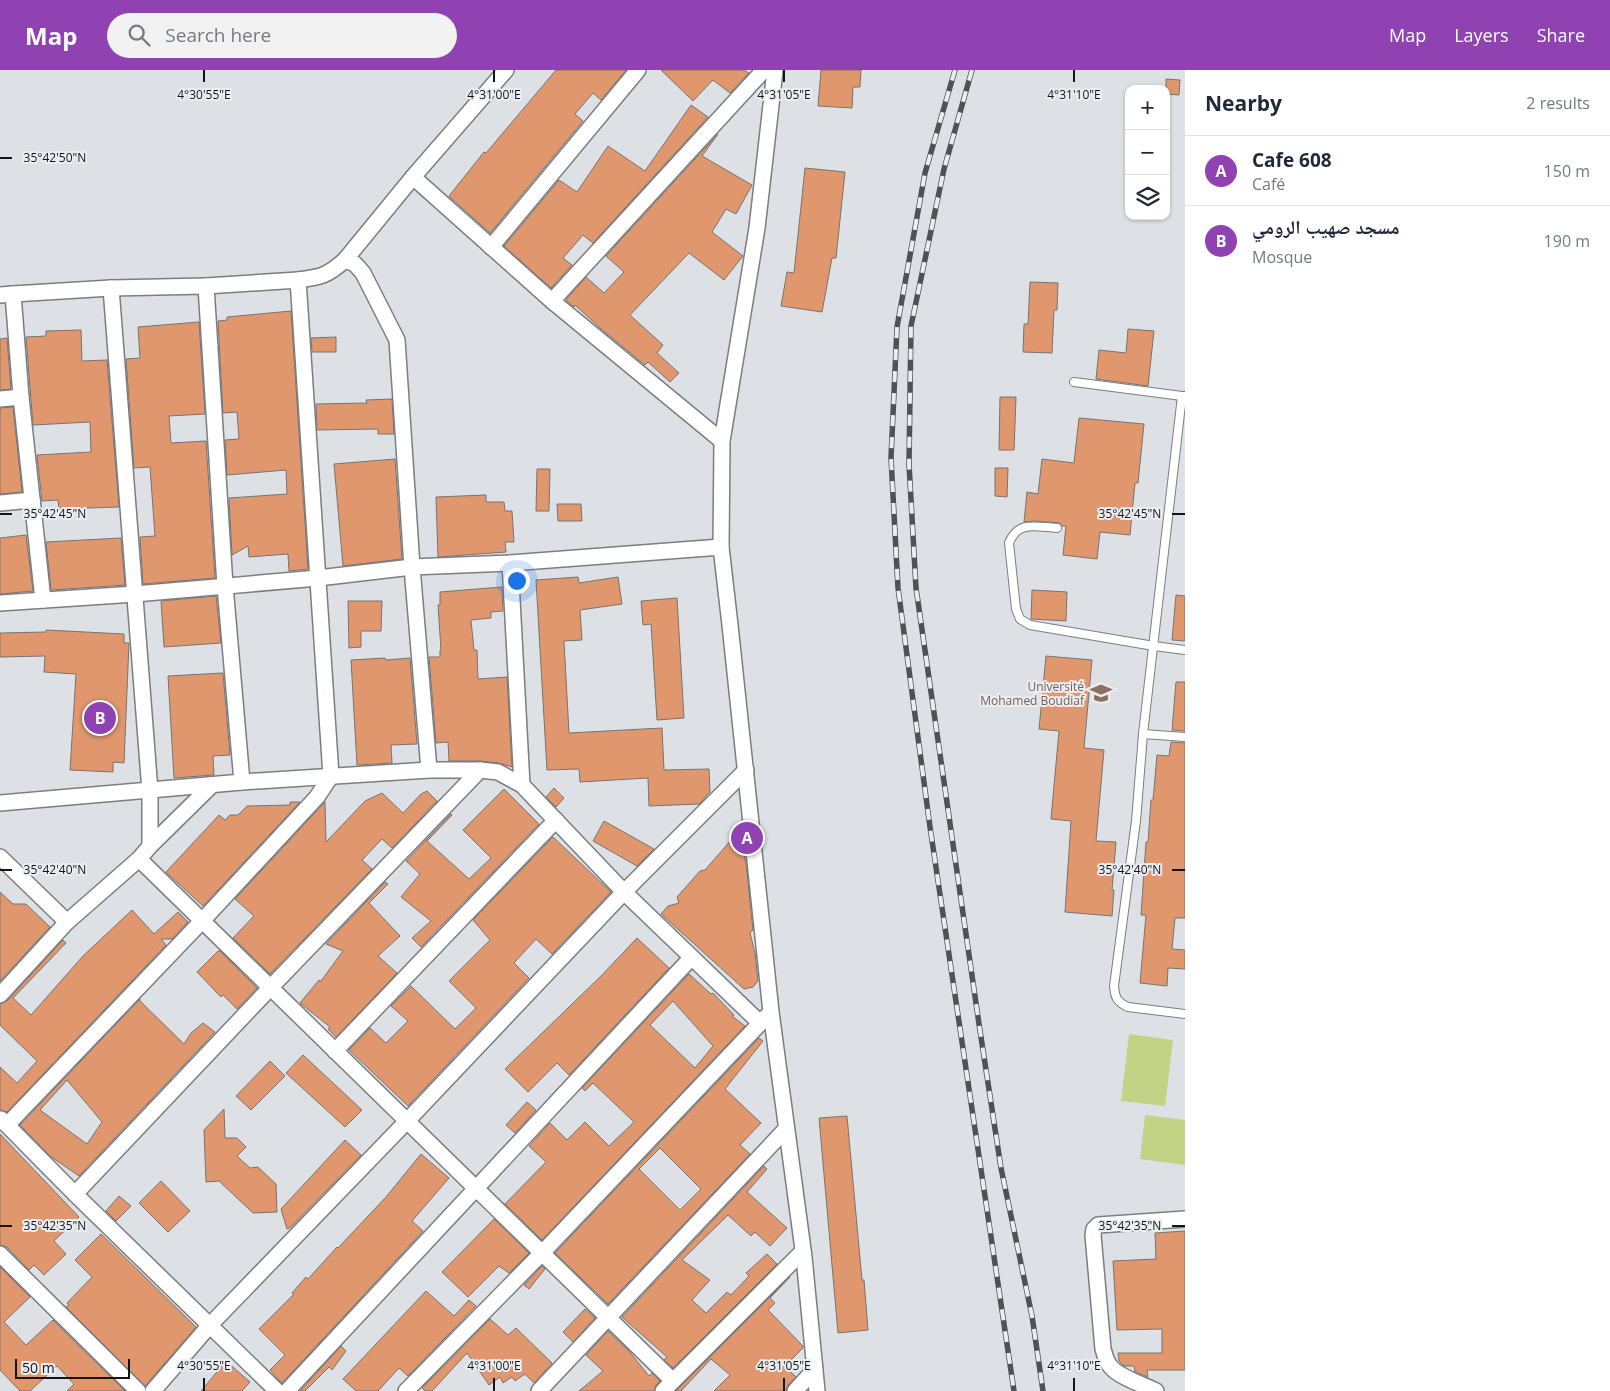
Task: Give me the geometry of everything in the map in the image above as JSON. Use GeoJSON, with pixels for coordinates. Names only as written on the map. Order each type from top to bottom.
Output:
{"type":"FeatureCollection","features":[{"type":"Feature","properties":{"kind":"street"},"geometry":{"type":"LineString","coordinates":[[43,600],[21,397],[7,294],[111,288],[206,286],[320,277],[332,271],[344,260],[506,70]]}},
{"type":"Feature","properties":{"kind":"street"},"geometry":{"type":"LineString","coordinates":[[491,247],[638,70]]}},
{"type":"Feature","properties":{"kind":"street"},"geometry":{"type":"LineString","coordinates":[[552,301],[764,70]]}},
{"type":"Feature","properties":{"kind":"street"},"geometry":{"type":"LineString","coordinates":[[775,70],[757,228],[722,441],[721,547],[771,1012],[803,1251],[818,1391]]}},
{"type":"Feature","properties":{"kind":"street"},"geometry":{"type":"LineString","coordinates":[[413,177],[552,301],[722,441]]}},
{"type":"Feature","properties":{"kind":"street"},"geometry":{"type":"LineString","coordinates":[[344,260],[355,264],[362,273],[397,340],[412,567],[429,770]]}},
{"type":"Feature","properties":{"kind":"street"},"geometry":{"type":"LineString","coordinates":[[277,1391],[4,1122],[202,921],[317,797],[331,776],[298,280]]}},
{"type":"Feature","properties":{"kind":"street"},"geometry":{"type":"LineString","coordinates":[[206,286],[225,586],[242,782]]}},
{"type":"Feature","properties":{"kind":"street"},"geometry":{"type":"LineString","coordinates":[[111,288],[150,791],[150,846]]}},
{"type":"Feature","properties":{"kind":"street"},"geometry":{"type":"LineString","coordinates":[[0,399],[21,397]]}},
{"type":"Feature","properties":{"kind":"street"},"geometry":{"type":"LineString","coordinates":[[0,503],[32,500]]}},
{"type":"Feature","properties":{"kind":"street"},"geometry":{"type":"LineString","coordinates":[[0,603],[135,594],[318,578],[412,567],[510,563],[721,547]]}},
{"type":"Feature","properties":{"kind":"street"},"geometry":{"type":"LineString","coordinates":[[510,563],[522,785]]}},
{"type":"Feature","properties":{"kind":"street"},"geometry":{"type":"LineString","coordinates":[[0,803],[331,776],[429,770],[498,772],[522,785],[624,892],[760,1023]]}},
{"type":"Feature","properties":{"kind":"street"},"geometry":{"type":"LineString","coordinates":[[75,1194],[270,987],[480,770]]}},
{"type":"Feature","properties":{"kind":"street"},"geometry":{"type":"LineString","coordinates":[[153,1391],[210,1325],[408,1121],[624,892],[746,770]]}},
{"type":"Feature","properties":{"kind":"street"},"geometry":{"type":"LineString","coordinates":[[0,995],[67,922],[139,859],[212,785]]}},
{"type":"Feature","properties":{"kind":"street"},"geometry":{"type":"LineString","coordinates":[[335,1051],[556,820]]}},
{"type":"Feature","properties":{"kind":"street"},"geometry":{"type":"LineString","coordinates":[[0,857],[67,922]]}},
{"type":"Feature","properties":{"kind":"street"},"geometry":{"type":"LineString","coordinates":[[139,859],[608,1318],[668,1386],[803,1251]]}},
{"type":"Feature","properties":{"kind":"street"},"geometry":{"type":"LineString","coordinates":[[287,1391],[691,958]]}},
{"type":"Feature","properties":{"kind":"street"},"geometry":{"type":"LineString","coordinates":[[406,1391],[542,1253],[771,1012]]}},
{"type":"Feature","properties":{"kind":"street"},"geometry":{"type":"LineString","coordinates":[[539,1391],[786,1129]]}},
{"type":"Feature","properties":{"kind":"street"},"geometry":{"type":"LineString","coordinates":[[1156,1391],[1112,1369],[1107,1361],[1103,1349],[1094,1229],[1098,1225],[1185,1219]]}},
{"type":"Feature","properties":{"kind":"street"},"geometry":{"type":"LineString","coordinates":[[0,1254],[138,1391]]}},
{"type":"Feature","properties":{"kind":"street"},"geometry":{"type":"LineString","coordinates":[[795,1391],[815,1369]]}},
{"type":"Feature","properties":{"kind":"lane"},"geometry":{"type":"LineString","coordinates":[[1074,382],[1183,396],[1143,734],[1136,821],[1114,996],[1119,1003],[1128,1007],[1185,1014]]}},
{"type":"Feature","properties":{"kind":"lane"},"geometry":{"type":"LineString","coordinates":[[1057,528],[1028,526],[1019,528],[1012,534],[1008,543],[1016,609],[1020,619],[1030,625],[1185,650]]}},
{"type":"Feature","properties":{"kind":"lane"},"geometry":{"type":"LineString","coordinates":[[1143,734],[1185,737]]}},
{"type":"Feature","properties":{"kind":"green space"},"geometry":{"type":"Polygon","coordinates":[[[1129,1034],[1173,1040],[1165,1106],[1121,1101],[1129,1034]]]}},
{"type":"Feature","properties":{"kind":"green space"},"geometry":{"type":"Polygon","coordinates":[[[1145,1115],[1185,1120],[1185,1165],[1140,1159],[1145,1115]]]}},
{"type":"Feature","properties":{"kind":"building"},"geometry":{"type":"Polygon","coordinates":[[[556,70],[626,70],[601,100],[593,93],[575,114],[583,121],[490,233],[449,196],[484,152],[486,153],[556,70]]]}},
{"type":"Feature","properties":{"kind":"building"},"geometry":{"type":"Polygon","coordinates":[[[661,70],[744,70],[749,73],[730,93],[713,80],[693,101],[661,70]]]}},
{"type":"Feature","properties":{"kind":"building"},"geometry":{"type":"Polygon","coordinates":[[[821,70],[861,70],[860,87],[853,87],[852,108],[818,106],[821,70]]]}},
{"type":"Feature","properties":{"kind":"building"},"geometry":{"type":"Polygon","coordinates":[[[1166,79],[1180,80],[1179,95],[1170,94],[1170,85],[1166,85],[1166,79]]]}},
{"type":"Feature","properties":{"kind":"building"},"geometry":{"type":"Polygon","coordinates":[[[691,105],[708,117],[593,243],[583,235],[563,258],[572,265],[551,288],[504,246],[559,180],[577,192],[608,146],[645,171],[691,105]]]}},
{"type":"Feature","properties":{"kind":"building"},"geometry":{"type":"Polygon","coordinates":[[[718,134],[702,156],[752,185],[736,214],[726,209],[712,232],[743,256],[724,280],[689,253],[630,315],[663,345],[657,353],[679,373],[670,382],[648,362],[645,365],[575,305],[574,307],[566,300],[586,277],[604,293],[624,272],[606,256],[718,134]]]}},
{"type":"Feature","properties":{"kind":"building"},"geometry":{"type":"Polygon","coordinates":[[[805,168],[845,172],[836,258],[832,258],[822,312],[781,306],[787,272],[794,273],[805,168]]]}},
{"type":"Feature","properties":{"kind":"building"},"geometry":{"type":"Polygon","coordinates":[[[1030,282],[1058,283],[1057,310],[1054,310],[1052,353],[1023,352],[1024,324],[1028,324],[1030,282]]]}},
{"type":"Feature","properties":{"kind":"building"},"geometry":{"type":"Polygon","coordinates":[[[291,311],[308,569],[289,571],[288,554],[249,557],[248,546],[232,555],[229,498],[287,494],[286,470],[227,475],[225,440],[239,439],[237,412],[223,413],[218,321],[227,320],[227,317],[291,311]]]}},
{"type":"Feature","properties":{"kind":"building"},"geometry":{"type":"Polygon","coordinates":[[[199,322],[205,414],[169,416],[171,443],[206,441],[215,578],[143,584],[140,537],[155,536],[150,467],[134,468],[126,359],[140,358],[138,327],[199,322]]]}},
{"type":"Feature","properties":{"kind":"building"},"geometry":{"type":"Polygon","coordinates":[[[1128,329],[1154,331],[1148,386],[1096,379],[1099,350],[1126,353],[1128,329]]]}},
{"type":"Feature","properties":{"kind":"building"},"geometry":{"type":"Polygon","coordinates":[[[81,330],[82,361],[107,360],[119,507],[59,509],[58,500],[42,501],[37,455],[91,452],[90,422],[33,425],[26,337],[46,336],[46,331],[81,330]]]}},
{"type":"Feature","properties":{"kind":"building"},"geometry":{"type":"Polygon","coordinates":[[[336,337],[336,352],[312,352],[311,338],[336,337]]]}},
{"type":"Feature","properties":{"kind":"building"},"geometry":{"type":"Polygon","coordinates":[[[7,338],[11,389],[0,390],[0,339],[7,338]]]}},
{"type":"Feature","properties":{"kind":"building"},"geometry":{"type":"Polygon","coordinates":[[[1000,397],[1016,397],[1014,450],[999,450],[1000,397]]]}},
{"type":"Feature","properties":{"kind":"building"},"geometry":{"type":"Polygon","coordinates":[[[392,399],[394,434],[378,434],[378,429],[317,430],[316,404],[367,403],[366,400],[392,399]]]}},
{"type":"Feature","properties":{"kind":"building"},"geometry":{"type":"Polygon","coordinates":[[[13,407],[22,492],[0,494],[0,408],[13,407]]]}},
{"type":"Feature","properties":{"kind":"building"},"geometry":{"type":"Polygon","coordinates":[[[1079,418],[1144,424],[1138,483],[1135,483],[1130,535],[1100,532],[1097,559],[1063,555],[1066,526],[1062,526],[1060,523],[1024,522],[1027,492],[1038,494],[1042,459],[1074,463],[1079,418]]]}},
{"type":"Feature","properties":{"kind":"building"},"geometry":{"type":"Polygon","coordinates":[[[395,459],[402,559],[343,566],[334,464],[395,459]]]}},
{"type":"Feature","properties":{"kind":"building"},"geometry":{"type":"Polygon","coordinates":[[[995,468],[1008,468],[1007,497],[995,496],[995,468]]]}},
{"type":"Feature","properties":{"kind":"building"},"geometry":{"type":"Polygon","coordinates":[[[537,469],[550,469],[549,511],[536,511],[537,469]]]}},
{"type":"Feature","properties":{"kind":"building"},"geometry":{"type":"Polygon","coordinates":[[[486,495],[486,502],[504,502],[505,511],[512,511],[514,542],[505,542],[506,552],[438,557],[436,497],[486,495]]]}},
{"type":"Feature","properties":{"kind":"building"},"geometry":{"type":"Polygon","coordinates":[[[557,504],[581,504],[582,521],[558,521],[557,504]]]}},
{"type":"Feature","properties":{"kind":"building"},"geometry":{"type":"Polygon","coordinates":[[[26,535],[33,591],[0,594],[0,538],[26,535]]]}},
{"type":"Feature","properties":{"kind":"building"},"geometry":{"type":"Polygon","coordinates":[[[121,538],[125,585],[51,590],[46,542],[121,538]]]}},
{"type":"Feature","properties":{"kind":"building"},"geometry":{"type":"Polygon","coordinates":[[[578,577],[579,583],[618,577],[622,604],[580,610],[582,640],[564,641],[569,733],[662,728],[664,770],[709,769],[710,792],[699,804],[649,806],[648,778],[580,782],[579,769],[547,770],[536,580],[578,577]]]}},
{"type":"Feature","properties":{"kind":"building"},"geometry":{"type":"Polygon","coordinates":[[[502,587],[503,611],[491,612],[491,618],[471,620],[474,650],[477,650],[478,679],[507,677],[512,767],[481,761],[449,761],[448,742],[436,743],[429,657],[440,657],[438,605],[440,605],[440,592],[502,587]]]}},
{"type":"Feature","properties":{"kind":"building"},"geometry":{"type":"Polygon","coordinates":[[[1032,590],[1067,592],[1066,621],[1031,619],[1032,590]]]}},
{"type":"Feature","properties":{"kind":"building"},"geometry":{"type":"Polygon","coordinates":[[[1176,595],[1185,596],[1185,641],[1172,640],[1176,595]]]}},
{"type":"Feature","properties":{"kind":"building"},"geometry":{"type":"Polygon","coordinates":[[[216,596],[221,643],[164,647],[161,601],[216,596]]]}},
{"type":"Feature","properties":{"kind":"building"},"geometry":{"type":"Polygon","coordinates":[[[677,598],[684,718],[657,720],[651,624],[643,625],[641,601],[677,598]]]}},
{"type":"Feature","properties":{"kind":"building"},"geometry":{"type":"Polygon","coordinates":[[[348,601],[382,601],[381,631],[361,631],[361,647],[349,648],[348,601]]]}},
{"type":"Feature","properties":{"kind":"building"},"geometry":{"type":"Polygon","coordinates":[[[46,630],[124,634],[124,643],[129,643],[124,763],[113,762],[113,772],[70,770],[76,674],[44,672],[45,656],[0,657],[0,633],[46,632],[46,630]]]}},
{"type":"Feature","properties":{"kind":"building"},"geometry":{"type":"Polygon","coordinates":[[[1046,656],[1092,660],[1084,748],[1104,750],[1096,841],[1116,842],[1112,916],[1065,912],[1071,821],[1051,819],[1059,731],[1039,729],[1046,656]]]}},
{"type":"Feature","properties":{"kind":"building"},"geometry":{"type":"Polygon","coordinates":[[[385,658],[386,660],[410,658],[417,744],[391,745],[392,763],[357,765],[351,660],[385,658]]]}},
{"type":"Feature","properties":{"kind":"building"},"geometry":{"type":"Polygon","coordinates":[[[223,673],[230,755],[213,756],[214,775],[174,778],[168,676],[223,673]]]}},
{"type":"Feature","properties":{"kind":"building"},"geometry":{"type":"Polygon","coordinates":[[[1176,682],[1185,682],[1185,731],[1172,730],[1176,682]]]}},
{"type":"Feature","properties":{"kind":"building"},"geometry":{"type":"Polygon","coordinates":[[[1171,742],[1185,743],[1185,918],[1175,918],[1172,949],[1185,950],[1185,969],[1168,968],[1167,986],[1140,983],[1146,915],[1141,915],[1146,842],[1148,842],[1157,755],[1169,756],[1171,742]]]}},
{"type":"Feature","properties":{"kind":"building"},"geometry":{"type":"Polygon","coordinates":[[[554,788],[564,798],[556,807],[546,797],[554,788]]]}},
{"type":"Feature","properties":{"kind":"building"},"geometry":{"type":"Polygon","coordinates":[[[504,789],[539,824],[421,947],[412,938],[431,921],[401,897],[420,874],[406,861],[451,814],[427,841],[469,879],[491,858],[463,830],[504,789]]]}},
{"type":"Feature","properties":{"kind":"building"},"geometry":{"type":"Polygon","coordinates":[[[427,791],[437,801],[392,848],[382,839],[362,860],[372,869],[270,974],[233,938],[254,916],[235,899],[325,802],[326,842],[365,801],[382,793],[403,813],[421,794],[427,791]]]}},
{"type":"Feature","properties":{"kind":"building"},"geometry":{"type":"Polygon","coordinates":[[[290,802],[300,802],[203,906],[166,872],[219,815],[225,820],[230,815],[238,815],[247,806],[290,805],[290,802]]]}},
{"type":"Feature","properties":{"kind":"building"},"geometry":{"type":"Polygon","coordinates":[[[604,821],[654,849],[637,866],[593,841],[604,821]]]}},
{"type":"Feature","properties":{"kind":"building"},"geometry":{"type":"Polygon","coordinates":[[[553,837],[611,892],[552,954],[536,939],[514,963],[529,978],[408,1106],[349,1050],[370,1028],[386,1043],[408,1021],[391,1006],[411,986],[455,1029],[476,1008],[449,981],[490,940],[473,920],[553,837]]]}},
{"type":"Feature","properties":{"kind":"building"},"geometry":{"type":"Polygon","coordinates":[[[732,839],[742,848],[746,863],[753,930],[750,933],[755,953],[758,981],[753,987],[744,989],[661,914],[668,906],[679,903],[677,897],[700,871],[705,870],[732,839]]]}},
{"type":"Feature","properties":{"kind":"building"},"geometry":{"type":"Polygon","coordinates":[[[385,882],[388,884],[369,903],[400,936],[378,956],[397,973],[336,1037],[328,1029],[330,1027],[300,1003],[319,980],[321,981],[343,951],[326,944],[385,882]]]}},
{"type":"Feature","properties":{"kind":"building"},"geometry":{"type":"Polygon","coordinates":[[[0,892],[13,904],[26,904],[50,927],[0,981],[0,892]]]}},
{"type":"Feature","properties":{"kind":"building"},"geometry":{"type":"Polygon","coordinates":[[[132,910],[154,934],[178,912],[188,922],[172,939],[161,939],[166,945],[7,1112],[0,1110],[0,1067],[17,1083],[37,1061],[0,1025],[0,1004],[7,1001],[63,940],[66,943],[13,998],[31,1015],[83,956],[132,910]]]}},
{"type":"Feature","properties":{"kind":"building"},"geometry":{"type":"Polygon","coordinates":[[[637,938],[669,968],[569,1075],[557,1063],[528,1092],[505,1069],[602,975],[637,938]]]}},
{"type":"Feature","properties":{"kind":"building"},"geometry":{"type":"Polygon","coordinates":[[[218,951],[257,988],[237,1009],[223,995],[221,997],[197,972],[218,951]]]}},
{"type":"Feature","properties":{"kind":"building"},"geometry":{"type":"Polygon","coordinates":[[[689,974],[711,994],[713,993],[734,1015],[732,1016],[745,1026],[542,1240],[505,1204],[546,1162],[529,1146],[550,1123],[567,1140],[585,1122],[609,1146],[634,1122],[593,1083],[585,1091],[582,1088],[689,974]],[[673,1001],[650,1025],[695,1068],[713,1046],[673,1001]]]}},
{"type":"Feature","properties":{"kind":"building"},"geometry":{"type":"Polygon","coordinates":[[[140,999],[184,1044],[191,1033],[203,1023],[215,1032],[79,1176],[50,1156],[20,1125],[140,999]],[[67,1080],[40,1110],[87,1144],[102,1122],[67,1080]]]}},
{"type":"Feature","properties":{"kind":"building"},"geometry":{"type":"Polygon","coordinates":[[[759,1038],[763,1041],[725,1089],[761,1123],[740,1145],[750,1154],[608,1304],[555,1253],[759,1038]],[[660,1148],[639,1169],[680,1210],[701,1189],[660,1148]]]}},
{"type":"Feature","properties":{"kind":"building"},"geometry":{"type":"Polygon","coordinates":[[[303,1055],[362,1110],[345,1127],[286,1073],[303,1055]]]}},
{"type":"Feature","properties":{"kind":"building"},"geometry":{"type":"Polygon","coordinates":[[[270,1061],[285,1076],[251,1110],[236,1096],[270,1061]]]}},
{"type":"Feature","properties":{"kind":"building"},"geometry":{"type":"Polygon","coordinates":[[[527,1102],[536,1110],[515,1133],[506,1125],[527,1102]]]}},
{"type":"Feature","properties":{"kind":"building"},"geometry":{"type":"Polygon","coordinates":[[[224,1109],[225,1138],[237,1138],[246,1147],[237,1156],[250,1168],[258,1167],[276,1184],[277,1212],[253,1213],[219,1181],[206,1182],[204,1130],[224,1109]]]}},
{"type":"Feature","properties":{"kind":"building"},"geometry":{"type":"Polygon","coordinates":[[[847,1116],[868,1330],[838,1333],[819,1118],[847,1116]]]}},
{"type":"Feature","properties":{"kind":"building"},"geometry":{"type":"Polygon","coordinates":[[[0,1134],[79,1217],[54,1241],[66,1254],[44,1275],[34,1265],[29,1270],[7,1247],[0,1245],[0,1134]]]}},
{"type":"Feature","properties":{"kind":"building"},"geometry":{"type":"Polygon","coordinates":[[[345,1140],[361,1155],[287,1229],[281,1209],[345,1140]]]}},
{"type":"Feature","properties":{"kind":"building"},"geometry":{"type":"Polygon","coordinates":[[[421,1154],[449,1178],[412,1221],[423,1231],[282,1383],[270,1370],[285,1355],[259,1329],[294,1294],[292,1293],[306,1277],[308,1279],[386,1197],[421,1154]]]}},
{"type":"Feature","properties":{"kind":"building"},"geometry":{"type":"Polygon","coordinates":[[[764,1166],[767,1169],[747,1192],[787,1228],[770,1246],[755,1232],[751,1236],[728,1215],[682,1260],[710,1280],[692,1300],[706,1313],[727,1292],[731,1295],[749,1276],[746,1273],[767,1254],[777,1264],[673,1368],[664,1360],[667,1357],[622,1317],[764,1166]]]}},
{"type":"Feature","properties":{"kind":"building"},"geometry":{"type":"Polygon","coordinates":[[[161,1181],[190,1211],[168,1232],[139,1203],[161,1181]]]}},
{"type":"Feature","properties":{"kind":"building"},"geometry":{"type":"Polygon","coordinates":[[[119,1196],[131,1206],[116,1221],[106,1211],[119,1196]]]}},
{"type":"Feature","properties":{"kind":"building"},"geometry":{"type":"Polygon","coordinates":[[[494,1219],[529,1253],[509,1273],[499,1266],[468,1297],[442,1272],[494,1219]]]}},
{"type":"Feature","properties":{"kind":"building"},"geometry":{"type":"Polygon","coordinates":[[[1185,1231],[1185,1370],[1147,1370],[1148,1377],[1135,1372],[1134,1366],[1124,1366],[1119,1361],[1118,1353],[1162,1353],[1162,1329],[1117,1330],[1113,1261],[1156,1259],[1155,1233],[1185,1231]]]}},
{"type":"Feature","properties":{"kind":"building"},"geometry":{"type":"Polygon","coordinates":[[[101,1234],[196,1327],[145,1386],[66,1307],[69,1305],[67,1303],[92,1277],[75,1260],[101,1234]]]}},
{"type":"Feature","properties":{"kind":"building"},"geometry":{"type":"Polygon","coordinates":[[[542,1266],[545,1269],[529,1289],[524,1285],[542,1266]]]}},
{"type":"Feature","properties":{"kind":"building"},"geometry":{"type":"Polygon","coordinates":[[[0,1267],[30,1297],[4,1322],[26,1345],[53,1320],[125,1391],[67,1391],[74,1384],[57,1366],[30,1391],[20,1391],[0,1370],[0,1267]]]}},
{"type":"Feature","properties":{"kind":"building"},"geometry":{"type":"Polygon","coordinates":[[[790,1277],[770,1298],[775,1303],[768,1310],[803,1346],[785,1366],[796,1377],[788,1385],[786,1391],[714,1391],[730,1375],[711,1359],[681,1391],[676,1391],[790,1277]]]}},
{"type":"Feature","properties":{"kind":"building"},"geometry":{"type":"Polygon","coordinates":[[[426,1291],[454,1316],[469,1300],[476,1306],[408,1376],[399,1368],[378,1391],[356,1391],[343,1379],[426,1291]]]}},
{"type":"Feature","properties":{"kind":"building"},"geometry":{"type":"Polygon","coordinates":[[[585,1309],[595,1318],[573,1342],[563,1332],[585,1309]]]}},
{"type":"Feature","properties":{"kind":"building"},"geometry":{"type":"Polygon","coordinates":[[[490,1319],[508,1335],[516,1328],[552,1363],[534,1383],[525,1374],[515,1381],[512,1377],[503,1383],[500,1377],[489,1385],[467,1353],[432,1391],[425,1391],[422,1388],[490,1319]]]}},
{"type":"Feature","properties":{"kind":"building"},"geometry":{"type":"Polygon","coordinates":[[[608,1331],[628,1350],[649,1376],[652,1373],[660,1381],[654,1391],[579,1391],[603,1371],[586,1355],[608,1331]]]}},
{"type":"Feature","properties":{"kind":"building"},"geometry":{"type":"Polygon","coordinates":[[[341,1346],[346,1351],[332,1370],[329,1367],[305,1391],[300,1391],[341,1346]]]}},
{"type":"Feature","properties":{"kind":"building"},"geometry":{"type":"Polygon","coordinates":[[[226,1361],[250,1382],[242,1391],[201,1391],[226,1361]]]}},
{"type":"Feature","properties":{"kind":"railway"},"geometry":{"type":"LineString","coordinates":[[955,70],[925,173],[897,327],[891,458],[898,588],[930,827],[1014,1391]]}},
{"type":"Feature","properties":{"kind":"railway"},"geometry":{"type":"LineString","coordinates":[[972,70],[944,169],[911,326],[909,464],[916,588],[979,1024],[1001,1168],[1032,1316],[1043,1391]]}},
{"type":"Feature","properties":{"kind":"place","name":"Université Mohamed Boudiaf"},"geometry":{"type":"Point","coordinates":[1101,693]}},
{"type":"Feature","properties":{"kind":"place","name":"مسجد صهيب الرومي"},"geometry":{"type":"Point","coordinates":[100,718]}},
{"type":"Feature","properties":{"kind":"place","name":"Cafe 608"},"geometry":{"type":"Point","coordinates":[747,838]}}]}
